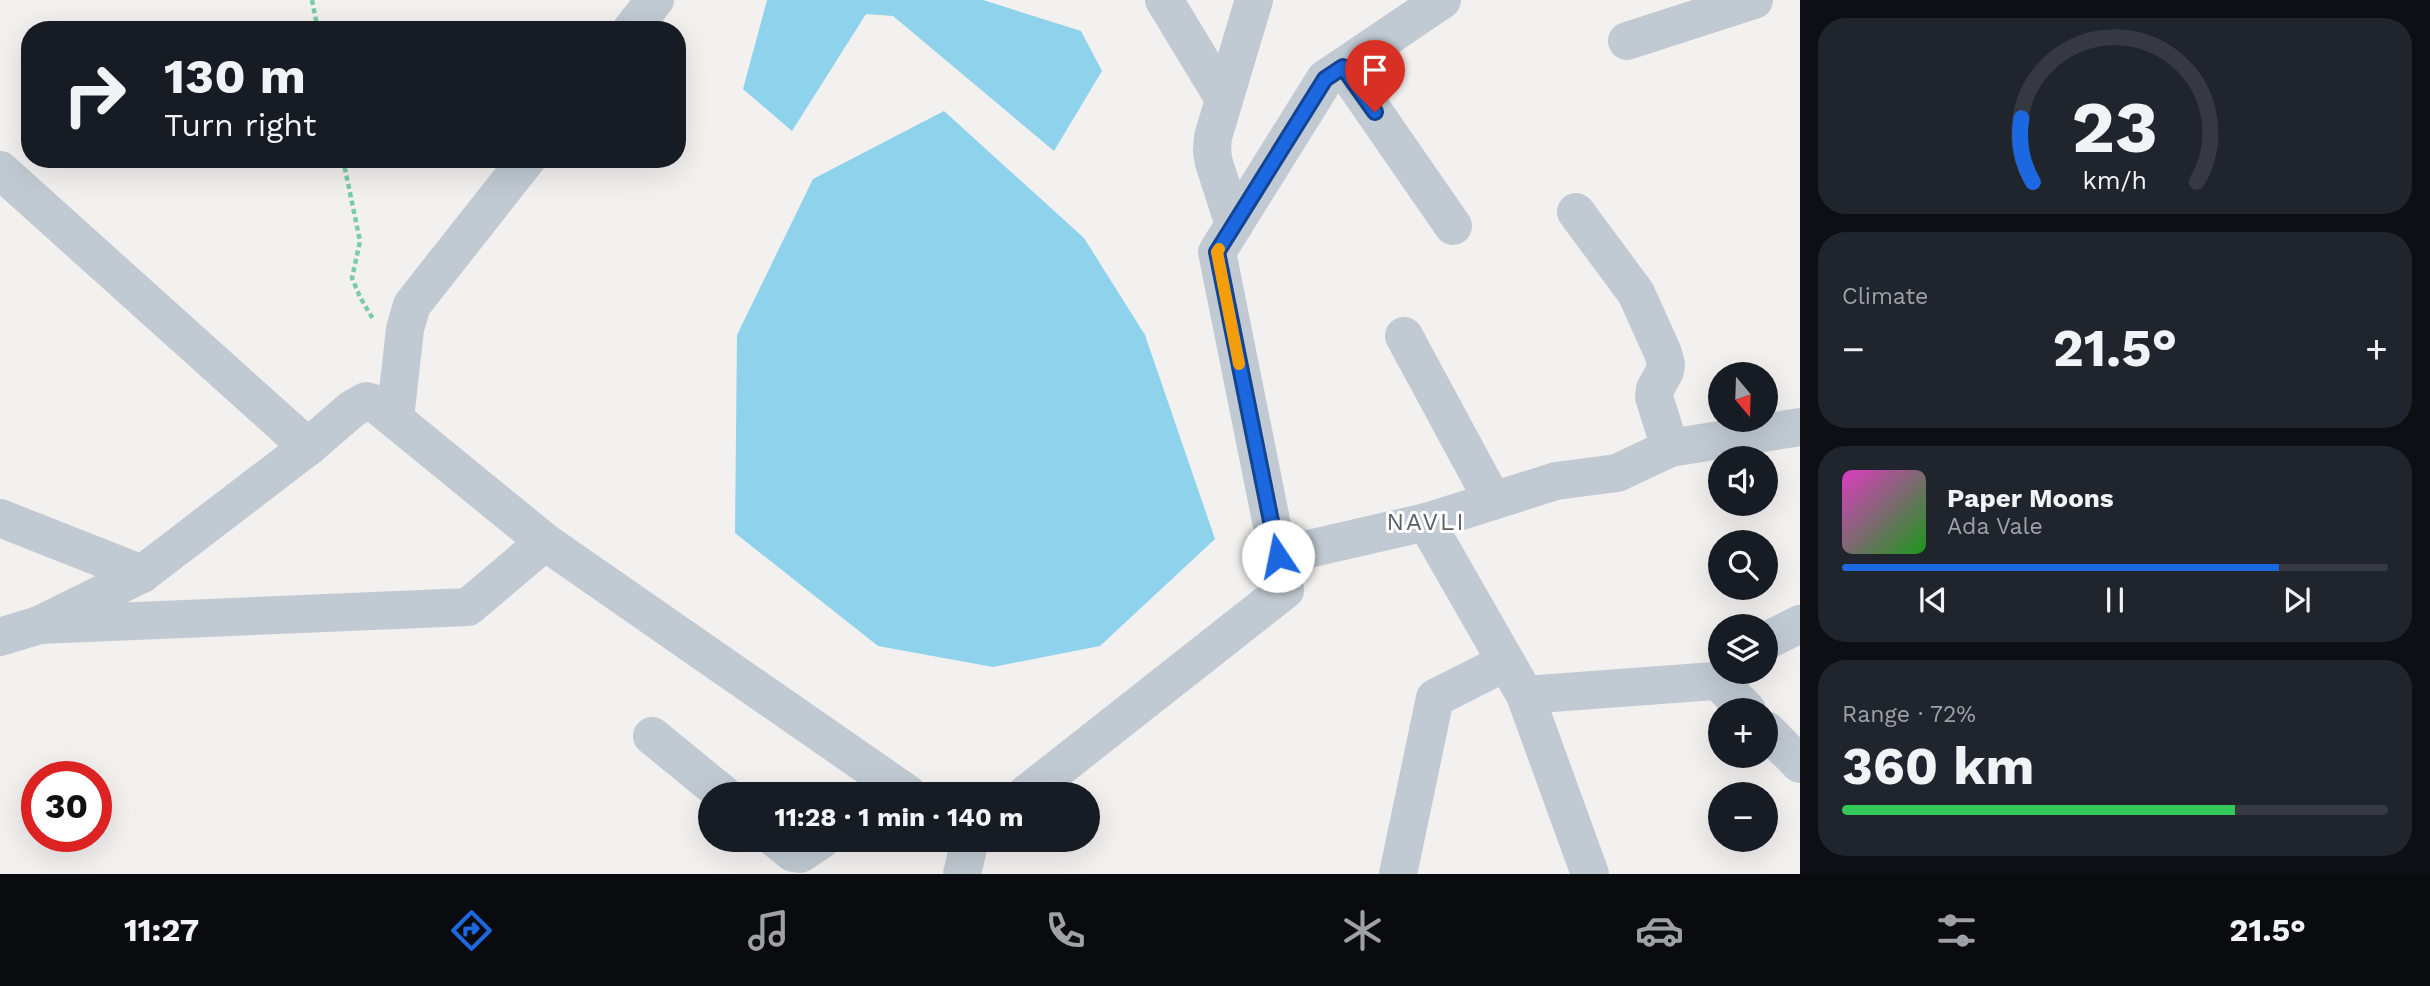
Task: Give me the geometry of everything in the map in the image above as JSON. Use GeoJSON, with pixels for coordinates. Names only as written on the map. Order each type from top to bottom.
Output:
{"type":"FeatureCollection","features":[{"type":"Feature","properties":{"kind":"street"},"geometry":{"type":"LineString","coordinates":[[638,21],[655,0]]}},
{"type":"Feature","properties":{"kind":"street"},"geometry":{"type":"LineString","coordinates":[[1164,0],[1224,99]]}},
{"type":"Feature","properties":{"kind":"street"},"geometry":{"type":"LineString","coordinates":[[1234,225],[1212,151],[1224,99],[1254,0]]}},
{"type":"Feature","properties":{"kind":"street"},"geometry":{"type":"LineString","coordinates":[[1041,782],[1285,590],[1217,252],[1325,79],[1442,0]]}},
{"type":"Feature","properties":{"kind":"street"},"geometry":{"type":"LineString","coordinates":[[1627,41],[1754,0]]}},
{"type":"Feature","properties":{"kind":"street"},"geometry":{"type":"LineString","coordinates":[[1343,67],[1453,226]]}},
{"type":"Feature","properties":{"kind":"street"},"geometry":{"type":"LineString","coordinates":[[395,419],[405,329],[412,305],[423,287],[520,168]]}},
{"type":"Feature","properties":{"kind":"street"},"geometry":{"type":"LineString","coordinates":[[0,170],[307,446]]}},
{"type":"Feature","properties":{"kind":"street"},"geometry":{"type":"LineString","coordinates":[[1576,212],[1641,302],[1663,353],[1665,371],[1654,389],[1654,397],[1670,448]]}},
{"type":"Feature","properties":{"kind":"street"},"geometry":{"type":"LineString","coordinates":[[1404,336],[1493,501]]}},
{"type":"Feature","properties":{"kind":"street"},"geometry":{"type":"LineString","coordinates":[[0,637],[39,625],[142,574],[352,409],[366,401],[376,404],[545,542],[881,782]]}},
{"type":"Feature","properties":{"kind":"street"},"geometry":{"type":"LineString","coordinates":[[1278,556],[1426,522],[1556,481],[1616,472],[1670,448],[1800,427]]}},
{"type":"Feature","properties":{"kind":"street"},"geometry":{"type":"LineString","coordinates":[[0,518],[142,574]]}},
{"type":"Feature","properties":{"kind":"street"},"geometry":{"type":"LineString","coordinates":[[1426,522],[1525,695],[1590,874]]}},
{"type":"Feature","properties":{"kind":"street"},"geometry":{"type":"LineString","coordinates":[[39,625],[468,607],[545,542]]}},
{"type":"Feature","properties":{"kind":"street"},"geometry":{"type":"LineString","coordinates":[[1778,635],[1800,624]]}},
{"type":"Feature","properties":{"kind":"street"},"geometry":{"type":"LineString","coordinates":[[1398,874],[1435,698],[1506,662]]}},
{"type":"Feature","properties":{"kind":"street"},"geometry":{"type":"LineString","coordinates":[[1525,695],[1708,677]]}},
{"type":"Feature","properties":{"kind":"street"},"geometry":{"type":"LineString","coordinates":[[1722,684],[1735,698]]}},
{"type":"Feature","properties":{"kind":"street"},"geometry":{"type":"LineString","coordinates":[[652,736],[708,782]]}},
{"type":"Feature","properties":{"kind":"street"},"geometry":{"type":"LineString","coordinates":[[1778,742],[1800,764]]}},
{"type":"Feature","properties":{"kind":"street"},"geometry":{"type":"LineString","coordinates":[[962,874],[967,852]]}},
{"type":"Feature","properties":{"kind":"path"},"geometry":{"type":"LineString","coordinates":[[312,0],[316,21]]}},
{"type":"Feature","properties":{"kind":"path"},"geometry":{"type":"LineString","coordinates":[[345,168],[360,241],[352,278],[374,319]]}},
{"type":"Feature","properties":{"kind":"water"},"geometry":{"type":"Polygon","coordinates":[[[767,0],[983,0],[1081,31],[1102,71],[1054,151],[893,16],[866,14],[792,131],[743,89],[767,0]]]}},
{"type":"Feature","properties":{"kind":"water"},"geometry":{"type":"Polygon","coordinates":[[[944,111],[1084,238],[1145,335],[1215,539],[1100,646],[993,667],[878,646],[735,533],[737,335],[813,179],[944,111]]]}},
{"type":"Feature","properties":{"kind":"slow traffic"},"geometry":{"type":"LineString","coordinates":[[1219,249],[1217,252],[1239,364]]}},
{"type":"Feature","properties":{"kind":"district","name":"NAVLI"},"geometry":{"type":"Point","coordinates":[1426,522]}},
{"type":"Feature","properties":{"kind":"route"},"geometry":{"type":"LineString","coordinates":[[1278,556],[1217,252],[1325,79],[1343,67],[1375,112]]}}]}
